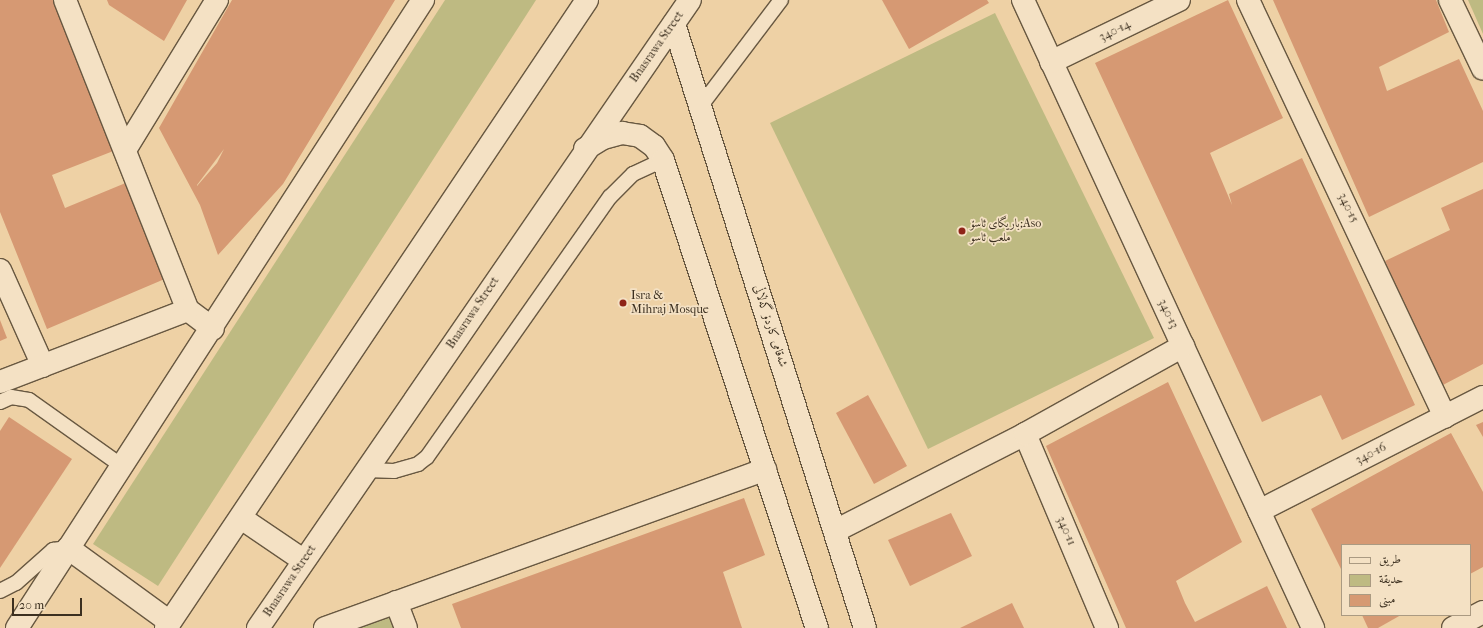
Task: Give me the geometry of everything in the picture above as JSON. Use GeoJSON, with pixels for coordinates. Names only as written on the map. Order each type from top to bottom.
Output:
{"type":"FeatureCollection","features":[{"type":"Feature","properties":{"kind":"street"},"geometry":{"type":"LineString","coordinates":[[65,0],[188,310],[213,329]]}},
{"type":"Feature","properties":{"kind":"street"},"geometry":{"type":"LineString","coordinates":[[125,150],[217,0]]}},
{"type":"Feature","properties":{"kind":"street"},"geometry":{"type":"LineString","coordinates":[[17,628],[68,548],[213,329],[423,0]]}},
{"type":"Feature","properties":{"kind":"street"},"geometry":{"type":"LineString","coordinates":[[68,548],[168,625],[588,0]]}},
{"type":"Feature","properties":{"kind":"street","name":"Bnasrawa Street"},"geometry":{"type":"LineString","coordinates":[[258,628],[585,148],[690,0]]}},
{"type":"Feature","properties":{"kind":"street","name":"340-13"},"geometry":{"type":"LineString","coordinates":[[1023,0],[1313,628]]}},
{"type":"Feature","properties":{"kind":"street","name":"340-14"},"geometry":{"type":"LineString","coordinates":[[1052,62],[1179,0]]}},
{"type":"Feature","properties":{"kind":"street","name":"340-15"},"geometry":{"type":"LineString","coordinates":[[1248,0],[1445,417]]}},
{"type":"Feature","properties":{"kind":"street"},"geometry":{"type":"LineString","coordinates":[[1450,0],[1483,69]]}},
{"type":"Feature","properties":{"kind":"street","name":"شەقامی کاردۆ گەڵاڵی"},"geometry":{"type":"LineString","coordinates":[[674,24],[865,628]]}},
{"type":"Feature","properties":{"kind":"street"},"geometry":{"type":"LineString","coordinates":[[585,148],[603,138],[628,134],[640,136],[654,146],[663,160],[817,628]]}},
{"type":"Feature","properties":{"kind":"street"},"geometry":{"type":"LineString","coordinates":[[0,270],[43,366]]}},
{"type":"Feature","properties":{"kind":"street"},"geometry":{"type":"LineString","coordinates":[[0,382],[188,310]]}},
{"type":"Feature","properties":{"kind":"street"},"geometry":{"type":"LineString","coordinates":[[835,530],[1025,434],[1183,346]]}},
{"type":"Feature","properties":{"kind":"street","name":"340-16"},"geometry":{"type":"LineString","coordinates":[[1259,511],[1483,397]]}},
{"type":"Feature","properties":{"kind":"street","name":"340-11"},"geometry":{"type":"LineString","coordinates":[[1025,434],[1107,628]]}},
{"type":"Feature","properties":{"kind":"street"},"geometry":{"type":"LineString","coordinates":[[325,628],[765,470]]}},
{"type":"Feature","properties":{"kind":"street"},"geometry":{"type":"LineString","coordinates":[[241,518],[303,560]]}},
{"type":"Feature","properties":{"kind":"street"},"geometry":{"type":"LineString","coordinates":[[396,602],[406,628]]}},
{"type":"Feature","properties":{"kind":"street"},"geometry":{"type":"LineString","coordinates":[[1453,628],[1483,612]]}},
{"type":"Feature","properties":{"kind":"lane"},"geometry":{"type":"LineString","coordinates":[[700,107],[781,0]]}},
{"type":"Feature","properties":{"kind":"lane"},"geometry":{"type":"LineString","coordinates":[[366,470],[394,471],[418,464],[427,457],[610,197],[633,174],[663,160]]}},
{"type":"Feature","properties":{"kind":"lane"},"geometry":{"type":"LineString","coordinates":[[0,402],[11,397],[28,400],[122,466]]}},
{"type":"Feature","properties":{"kind":"lane"},"geometry":{"type":"LineString","coordinates":[[0,591],[16,583],[53,550],[68,548]]}},
{"type":"Feature","properties":{"kind":"green space"},"geometry":{"type":"Polygon","coordinates":[[[445,0],[536,0],[158,586],[93,544],[445,0]]]}},
{"type":"Feature","properties":{"kind":"green space"},"geometry":{"type":"Polygon","coordinates":[[[1468,0],[1483,0],[1483,34],[1468,0]]]}},
{"type":"Feature","properties":{"kind":"green space","name":"یاریگای ئاسۆ;Aso ملعب ئاسو"},"geometry":{"type":"Polygon","coordinates":[[[995,13],[1154,338],[928,449],[770,123],[995,13]]]}},
{"type":"Feature","properties":{"kind":"green space"},"geometry":{"type":"Polygon","coordinates":[[[405,607],[412,628],[349,628],[405,607]]]}},
{"type":"Feature","properties":{"kind":"building"},"geometry":{"type":"Polygon","coordinates":[[[0,0],[64,0],[121,148],[52,175],[65,208],[128,182],[167,278],[47,329],[0,212],[0,0]]]}},
{"type":"Feature","properties":{"kind":"building"},"geometry":{"type":"Polygon","coordinates":[[[107,0],[187,0],[164,41],[109,5],[107,0]]]}},
{"type":"Feature","properties":{"kind":"building"},"geometry":{"type":"Polygon","coordinates":[[[232,0],[395,0],[283,184],[218,255],[200,205],[159,128],[232,0]],[[224,149],[197,186],[217,163],[224,149]]]}},
{"type":"Feature","properties":{"kind":"building"},"geometry":{"type":"Polygon","coordinates":[[[882,0],[987,0],[989,3],[909,49],[882,0]]]}},
{"type":"Feature","properties":{"kind":"building"},"geometry":{"type":"Polygon","coordinates":[[[1228,0],[1283,118],[1210,153],[1232,205],[1229,194],[1302,158],[1415,405],[1342,440],[1321,395],[1262,422],[1095,63],[1228,0]]]}},
{"type":"Feature","properties":{"kind":"building"},"geometry":{"type":"Polygon","coordinates":[[[1273,0],[1436,0],[1449,32],[1379,67],[1387,91],[1459,59],[1483,111],[1483,162],[1369,217],[1273,0]]]}},
{"type":"Feature","properties":{"kind":"building"},"geometry":{"type":"Polygon","coordinates":[[[1483,189],[1483,364],[1441,386],[1385,261],[1450,230],[1441,208],[1483,189]]]}},
{"type":"Feature","properties":{"kind":"building"},"geometry":{"type":"Polygon","coordinates":[[[0,320],[7,338],[0,341],[0,320]]]}},
{"type":"Feature","properties":{"kind":"building"},"geometry":{"type":"Polygon","coordinates":[[[1168,382],[1242,542],[1176,581],[1185,603],[1195,622],[1267,586],[1287,628],[1126,628],[1046,446],[1168,382]]]}},
{"type":"Feature","properties":{"kind":"building"},"geometry":{"type":"Polygon","coordinates":[[[868,395],[907,466],[874,484],[836,413],[868,395]]]}},
{"type":"Feature","properties":{"kind":"building"},"geometry":{"type":"Polygon","coordinates":[[[9,417],[72,459],[0,568],[0,431],[9,417]]]}},
{"type":"Feature","properties":{"kind":"building"},"geometry":{"type":"Polygon","coordinates":[[[1483,422],[1483,437],[1476,425],[1483,422]]]}},
{"type":"Feature","properties":{"kind":"building"},"geometry":{"type":"Polygon","coordinates":[[[1451,433],[1483,492],[1483,567],[1471,573],[1471,544],[1341,544],[1341,569],[1311,509],[1451,433]]]}},
{"type":"Feature","properties":{"kind":"building"},"geometry":{"type":"Polygon","coordinates":[[[744,498],[765,555],[723,572],[742,628],[461,628],[452,604],[744,498]]]}},
{"type":"Feature","properties":{"kind":"building"},"geometry":{"type":"Polygon","coordinates":[[[951,513],[972,556],[910,586],[888,540],[951,513]]]}},
{"type":"Feature","properties":{"kind":"building"},"geometry":{"type":"Polygon","coordinates":[[[1012,603],[1024,628],[960,628],[1012,603]]]}},
{"type":"Feature","properties":{"kind":"building"},"geometry":{"type":"Polygon","coordinates":[[[1362,616],[1399,616],[1378,628],[1368,628],[1362,616]]]}},
{"type":"Feature","properties":{"kind":"place","name":"یاریگای ئاسۆ;Aso ملعب ئاسو"},"geometry":{"type":"Point","coordinates":[962,231]}},
{"type":"Feature","properties":{"kind":"place","name":"Isra & Mihraj Mosque"},"geometry":{"type":"Point","coordinates":[623,303]}}]}
